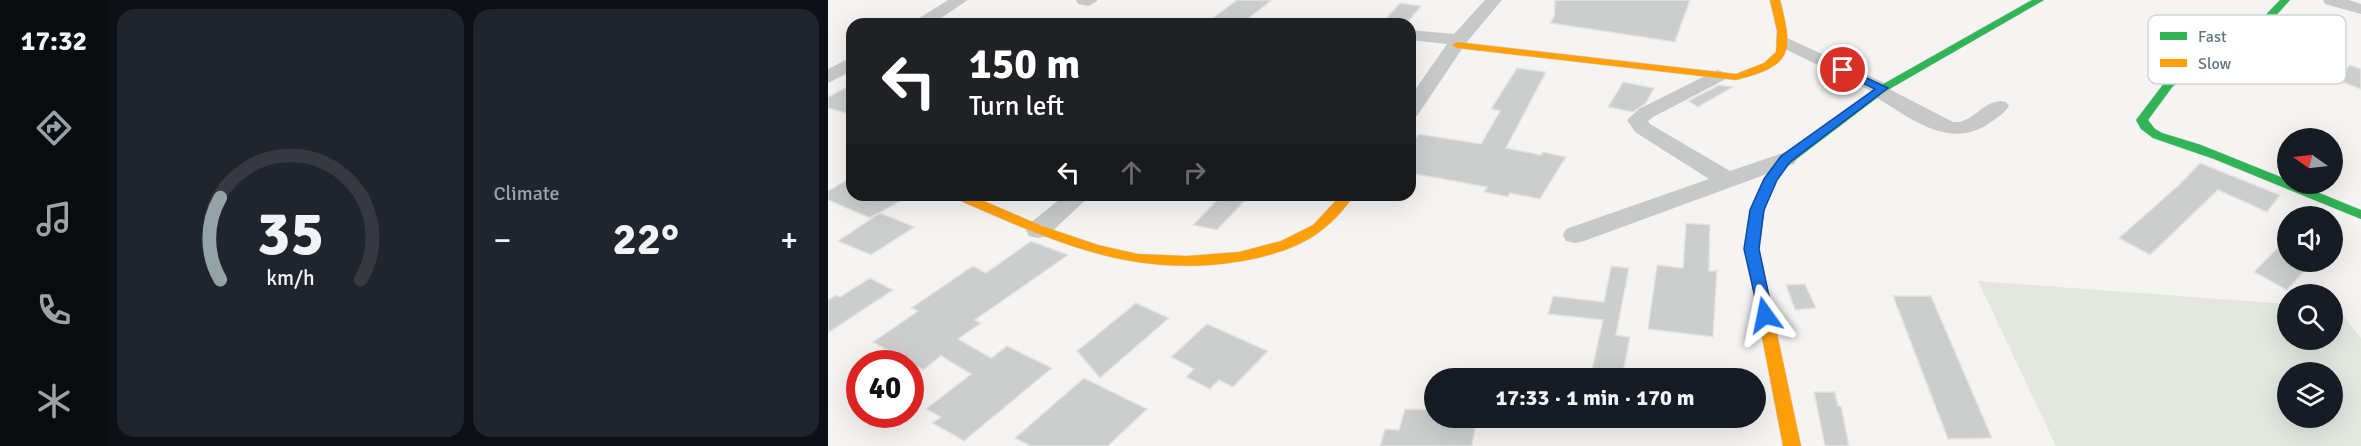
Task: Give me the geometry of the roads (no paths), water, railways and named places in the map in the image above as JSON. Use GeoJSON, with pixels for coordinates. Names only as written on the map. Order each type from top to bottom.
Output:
{"type":"FeatureCollection","features":[{"type":"Feature","properties":{"kind":"street"},"geometry":{"type":"LineString","coordinates":[[929,18],[960,0]]}},
{"type":"Feature","properties":{"kind":"street"},"geometry":{"type":"LineString","coordinates":[[1416,103],[1458,43],[1494,0]]}},
{"type":"Feature","properties":{"kind":"street"},"geometry":{"type":"LineString","coordinates":[[1416,36],[1717,76],[1743,76],[1776,63],[1784,52],[1785,42],[1775,0]]}},
{"type":"Feature","properties":{"kind":"street"},"geometry":{"type":"LineString","coordinates":[[1792,446],[1752,249],[1757,210],[1770,179],[1786,159],[1881,90],[2039,0]]}},
{"type":"Feature","properties":{"kind":"street"},"geometry":{"type":"LineString","coordinates":[[2271,15],[2285,0]]}},
{"type":"Feature","properties":{"kind":"street"},"geometry":{"type":"LineString","coordinates":[[2331,0],[2361,9]]}},
{"type":"Feature","properties":{"kind":"street"},"geometry":{"type":"LineString","coordinates":[[1785,42],[1881,90],[1935,122],[1957,129],[1967,127],[2000,106]]}},
{"type":"Feature","properties":{"kind":"street"},"geometry":{"type":"LineString","coordinates":[[828,58],[846,61]]}},
{"type":"Feature","properties":{"kind":"street"},"geometry":{"type":"LineString","coordinates":[[828,76],[846,66]]}},
{"type":"Feature","properties":{"kind":"street"},"geometry":{"type":"LineString","coordinates":[[1717,76],[1637,120],[1642,128],[1728,180]]}},
{"type":"Feature","properties":{"kind":"street"},"geometry":{"type":"LineString","coordinates":[[2169,84],[2142,120],[2145,129],[2361,215]]}},
{"type":"Feature","properties":{"kind":"street"},"geometry":{"type":"LineString","coordinates":[[1575,235],[1786,159]]}},
{"type":"Feature","properties":{"kind":"street"},"geometry":{"type":"LineString","coordinates":[[973,201],[1038,230],[1120,255],[1181,260],[1241,256],[1292,242],[1307,236],[1334,213],[1343,201]]}},
{"type":"Feature","properties":{"kind":"street"},"geometry":{"type":"LineString","coordinates":[[1038,230],[1072,201]]}}]}
